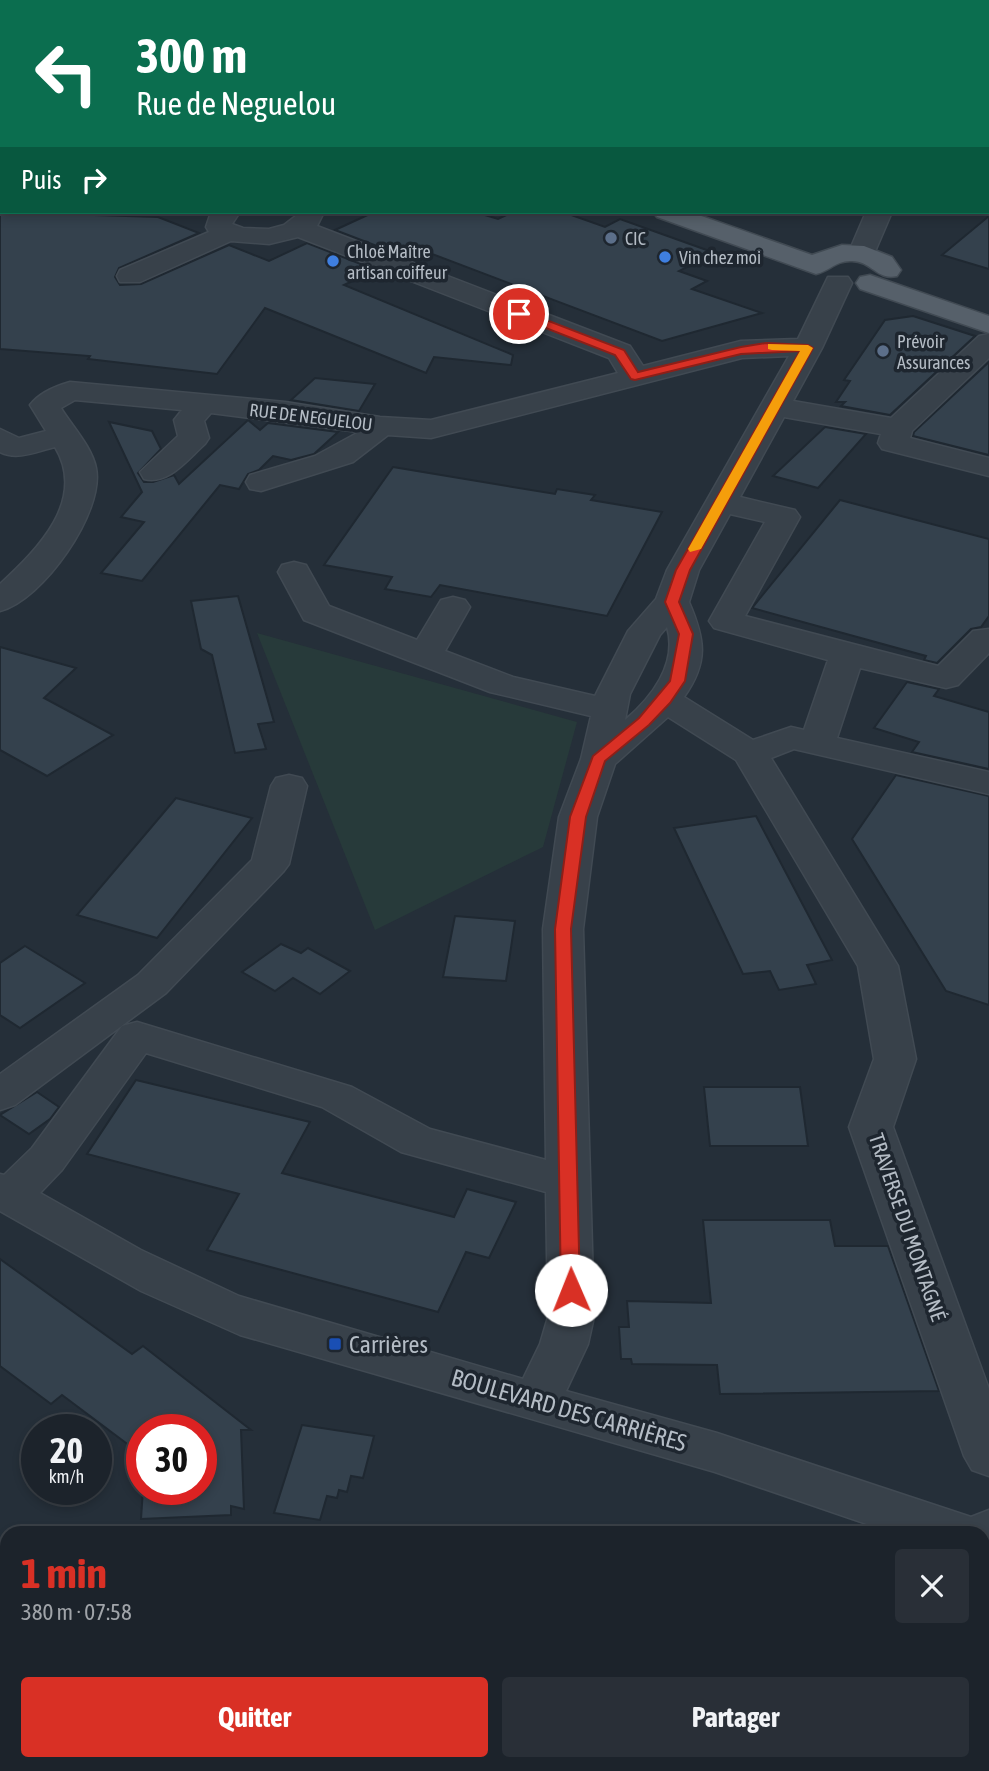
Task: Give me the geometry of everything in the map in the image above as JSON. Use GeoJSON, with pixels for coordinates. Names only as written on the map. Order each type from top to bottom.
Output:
{"type":"FeatureCollection","features":[{"type":"Feature","properties":{"kind":"main road"},"geometry":{"type":"LineString","coordinates":[[673,214],[989,311]]}},
{"type":"Feature","properties":{"kind":"main road"},"geometry":{"type":"LineString","coordinates":[[702,214],[838,264],[881,261],[879,277]]}},
{"type":"Feature","properties":{"kind":"main road"},"geometry":{"type":"LineString","coordinates":[[879,277],[989,325]]}},
{"type":"Feature","properties":{"kind":"street"},"geometry":{"type":"LineString","coordinates":[[537,1400],[564,1344],[572,1317],[563,929],[578,817],[599,759],[613,694],[645,631],[672,602],[683,570],[808,348],[838,264],[877,214]]}},
{"type":"Feature","properties":{"kind":"street"},"geometry":{"type":"LineString","coordinates":[[130,276],[227,222],[257,238],[281,234],[304,220],[620,352],[635,376]]}},
{"type":"Feature","properties":{"kind":"street"},"geometry":{"type":"LineString","coordinates":[[989,342],[898,428],[893,443],[989,467]]}},
{"type":"Feature","properties":{"kind":"street","name":"RUE DE NEGUELOU"},"geometry":{"type":"LineString","coordinates":[[0,601],[35,570],[78,511],[81,466],[45,405],[70,391],[285,411],[380,426],[431,429],[741,350],[766,347],[808,348]]}},
{"type":"Feature","properties":{"kind":"street"},"geometry":{"type":"LineString","coordinates":[[155,472],[194,438],[189,420],[201,405]]}},
{"type":"Feature","properties":{"kind":"street"},"geometry":{"type":"LineString","coordinates":[[774,406],[898,428]]}},
{"type":"Feature","properties":{"kind":"street"},"geometry":{"type":"LineString","coordinates":[[261,482],[319,465],[372,438],[380,426]]}},
{"type":"Feature","properties":{"kind":"street"},"geometry":{"type":"LineString","coordinates":[[0,438],[14,448],[62,436]]}},
{"type":"Feature","properties":{"kind":"street"},"geometry":{"type":"LineString","coordinates":[[721,502],[783,517],[726,621]]}},
{"type":"Feature","properties":{"kind":"street"},"geometry":{"type":"LineString","coordinates":[[294,572],[316,613],[502,685],[610,710]]}},
{"type":"Feature","properties":{"kind":"street"},"geometry":{"type":"LineString","coordinates":[[599,759],[665,700],[677,681],[686,634],[672,602]]}},
{"type":"Feature","properties":{"kind":"street"},"geometry":{"type":"LineString","coordinates":[[425,656],[453,607]]}},
{"type":"Feature","properties":{"kind":"street"},"geometry":{"type":"LineString","coordinates":[[686,634],[726,621],[847,655],[946,678],[985,638],[989,640]]}},
{"type":"Feature","properties":{"kind":"street"},"geometry":{"type":"LineString","coordinates":[[817,743],[847,655]]}},
{"type":"Feature","properties":{"kind":"street","name":"TRAVERSE DU MONTAGNÉ"},"geometry":{"type":"LineString","coordinates":[[665,700],[750,753],[878,966],[895,1059],[871,1127],[989,1456]]}},
{"type":"Feature","properties":{"kind":"street"},"geometry":{"type":"LineString","coordinates":[[750,753],[791,738],[989,783]]}},
{"type":"Feature","properties":{"kind":"street"},"geometry":{"type":"LineString","coordinates":[[0,1095],[152,984],[270,864],[289,786]]}},
{"type":"Feature","properties":{"kind":"street"},"geometry":{"type":"LineString","coordinates":[[5,1193],[47,1158],[137,1036],[337,1097],[415,1141],[569,1182]]}},
{"type":"Feature","properties":{"kind":"street","name":"BOULEVARD DES CARRIÈRES"},"geometry":{"type":"LineString","coordinates":[[5,1193],[154,1279],[202,1303],[270,1325],[717,1453],[940,1526]]}},
{"type":"Feature","properties":{"kind":"shaded area"},"geometry":{"type":"Polygon","coordinates":[[[257,633],[577,722],[543,847],[375,930],[257,633]]]}},
{"type":"Feature","properties":{"kind":"building"},"geometry":{"type":"Polygon","coordinates":[[[0,214],[63,214],[158,217],[199,233],[119,268],[115,277],[120,285],[141,284],[229,245],[269,261],[307,243],[376,270],[344,285],[513,355],[511,365],[434,357],[426,373],[265,308],[217,374],[88,359],[90,356],[0,349],[0,214]]]}},
{"type":"Feature","properties":{"kind":"building"},"geometry":{"type":"Polygon","coordinates":[[[370,214],[482,214],[498,219],[509,214],[569,214],[605,227],[620,219],[715,253],[679,271],[707,281],[692,289],[762,313],[662,341],[419,249],[403,256],[335,230],[370,214]]]}},
{"type":"Feature","properties":{"kind":"building"},"geometry":{"type":"Polygon","coordinates":[[[989,216],[989,269],[942,255],[989,216]]]}},
{"type":"Feature","properties":{"kind":"building"},"geometry":{"type":"Polygon","coordinates":[[[913,316],[975,336],[890,415],[841,406],[845,402],[836,402],[850,381],[844,380],[885,320],[913,316]]]}},
{"type":"Feature","properties":{"kind":"building"},"geometry":{"type":"Polygon","coordinates":[[[989,362],[989,455],[913,436],[914,432],[989,362]]]}},
{"type":"Feature","properties":{"kind":"building"},"geometry":{"type":"Polygon","coordinates":[[[315,378],[375,384],[359,411],[291,400],[315,378]]]}},
{"type":"Feature","properties":{"kind":"building"},"geometry":{"type":"Polygon","coordinates":[[[248,420],[260,430],[268,423],[338,432],[314,454],[291,460],[273,456],[259,470],[248,474],[239,489],[220,485],[142,581],[101,573],[144,522],[121,517],[142,492],[109,422],[152,431],[161,449],[138,473],[144,482],[174,475],[179,484],[248,420]]]}},
{"type":"Feature","properties":{"kind":"building"},"geometry":{"type":"Polygon","coordinates":[[[825,427],[866,434],[818,488],[773,476],[825,427]]]}},
{"type":"Feature","properties":{"kind":"building"},"geometry":{"type":"Polygon","coordinates":[[[393,467],[555,494],[557,489],[595,495],[591,500],[662,512],[607,616],[440,585],[431,597],[385,589],[392,577],[324,565],[393,467]]]}},
{"type":"Feature","properties":{"kind":"building"},"geometry":{"type":"Polygon","coordinates":[[[840,500],[989,539],[989,616],[981,627],[971,629],[937,663],[924,660],[926,656],[752,608],[840,500]]]}},
{"type":"Feature","properties":{"kind":"building"},"geometry":{"type":"Polygon","coordinates":[[[238,596],[274,722],[258,724],[266,749],[235,753],[212,655],[201,649],[191,601],[238,596]]]}},
{"type":"Feature","properties":{"kind":"building"},"geometry":{"type":"Polygon","coordinates":[[[0,647],[76,668],[44,698],[113,735],[47,776],[0,750],[0,647]]]}},
{"type":"Feature","properties":{"kind":"building"},"geometry":{"type":"Polygon","coordinates":[[[907,682],[939,689],[934,696],[989,712],[989,769],[912,752],[919,742],[874,728],[907,682]]]}},
{"type":"Feature","properties":{"kind":"building"},"geometry":{"type":"Polygon","coordinates":[[[896,775],[989,796],[989,1005],[946,991],[852,839],[896,775]]]}},
{"type":"Feature","properties":{"kind":"building"},"geometry":{"type":"Polygon","coordinates":[[[176,798],[252,818],[157,938],[77,915],[176,798]]]}},
{"type":"Feature","properties":{"kind":"building"},"geometry":{"type":"Polygon","coordinates":[[[756,816],[832,960],[807,965],[816,984],[779,990],[770,971],[743,974],[674,828],[756,816]]]}},
{"type":"Feature","properties":{"kind":"building"},"geometry":{"type":"Polygon","coordinates":[[[455,916],[515,921],[506,981],[443,977],[455,916]]]}},
{"type":"Feature","properties":{"kind":"building"},"geometry":{"type":"Polygon","coordinates":[[[281,944],[301,953],[308,948],[350,971],[320,994],[293,978],[275,991],[242,972],[281,944]]]}},
{"type":"Feature","properties":{"kind":"building"},"geometry":{"type":"Polygon","coordinates":[[[25,946],[85,983],[20,1028],[0,1015],[0,963],[25,946]]]}},
{"type":"Feature","properties":{"kind":"building"},"geometry":{"type":"Polygon","coordinates":[[[136,1080],[310,1122],[282,1173],[454,1217],[467,1189],[516,1202],[489,1258],[466,1252],[438,1312],[207,1250],[239,1194],[87,1154],[136,1080]]]}},
{"type":"Feature","properties":{"kind":"building"},"geometry":{"type":"Polygon","coordinates":[[[704,1087],[800,1087],[808,1146],[710,1146],[704,1087]]]}},
{"type":"Feature","properties":{"kind":"building"},"geometry":{"type":"Polygon","coordinates":[[[37,1092],[59,1107],[50,1119],[29,1134],[0,1115],[37,1092]]]}},
{"type":"Feature","properties":{"kind":"building"},"geometry":{"type":"Polygon","coordinates":[[[703,1220],[830,1220],[835,1246],[888,1246],[939,1391],[720,1394],[717,1365],[632,1364],[631,1359],[621,1359],[619,1327],[629,1327],[627,1301],[711,1303],[703,1220]]]}},
{"type":"Feature","properties":{"kind":"building"},"geometry":{"type":"Polygon","coordinates":[[[0,1259],[132,1354],[143,1346],[251,1430],[241,1430],[244,1509],[231,1506],[231,1515],[141,1519],[142,1505],[217,1505],[217,1414],[126,1414],[126,1443],[112,1432],[112,1414],[87,1414],[62,1395],[51,1404],[0,1366],[0,1259]]]}},
{"type":"Feature","properties":{"kind":"building"},"geometry":{"type":"Polygon","coordinates":[[[302,1425],[374,1436],[363,1478],[351,1476],[347,1492],[339,1490],[337,1498],[327,1496],[320,1520],[274,1513],[302,1425]]]}},
{"type":"Feature","properties":{"kind":"slow traffic"},"geometry":{"type":"LineString","coordinates":[[695,549],[808,348],[772,347]]}},
{"type":"Feature","properties":{"kind":"place","name":"CIC"},"geometry":{"type":"Point","coordinates":[611,238]}},
{"type":"Feature","properties":{"kind":"place","name":"Vin chez moi"},"geometry":{"type":"Point","coordinates":[665,257]}},
{"type":"Feature","properties":{"kind":"place","name":"Chloë Maître artisan coiffeur"},"geometry":{"type":"Point","coordinates":[333,261]}},
{"type":"Feature","properties":{"kind":"place","name":"Prévoir Assurances"},"geometry":{"type":"Point","coordinates":[883,351]}},
{"type":"Feature","properties":{"kind":"place","name":"Carrières"},"geometry":{"type":"Point","coordinates":[335,1344]}},
{"type":"Feature","properties":{"kind":"route"},"geometry":{"type":"LineString","coordinates":[[519,314],[620,352],[635,376],[741,350],[766,347],[808,348],[683,570],[672,602],[686,634],[684,657],[677,681],[665,700],[644,722],[599,759],[578,817],[563,929],[571,1290]]}}]}
